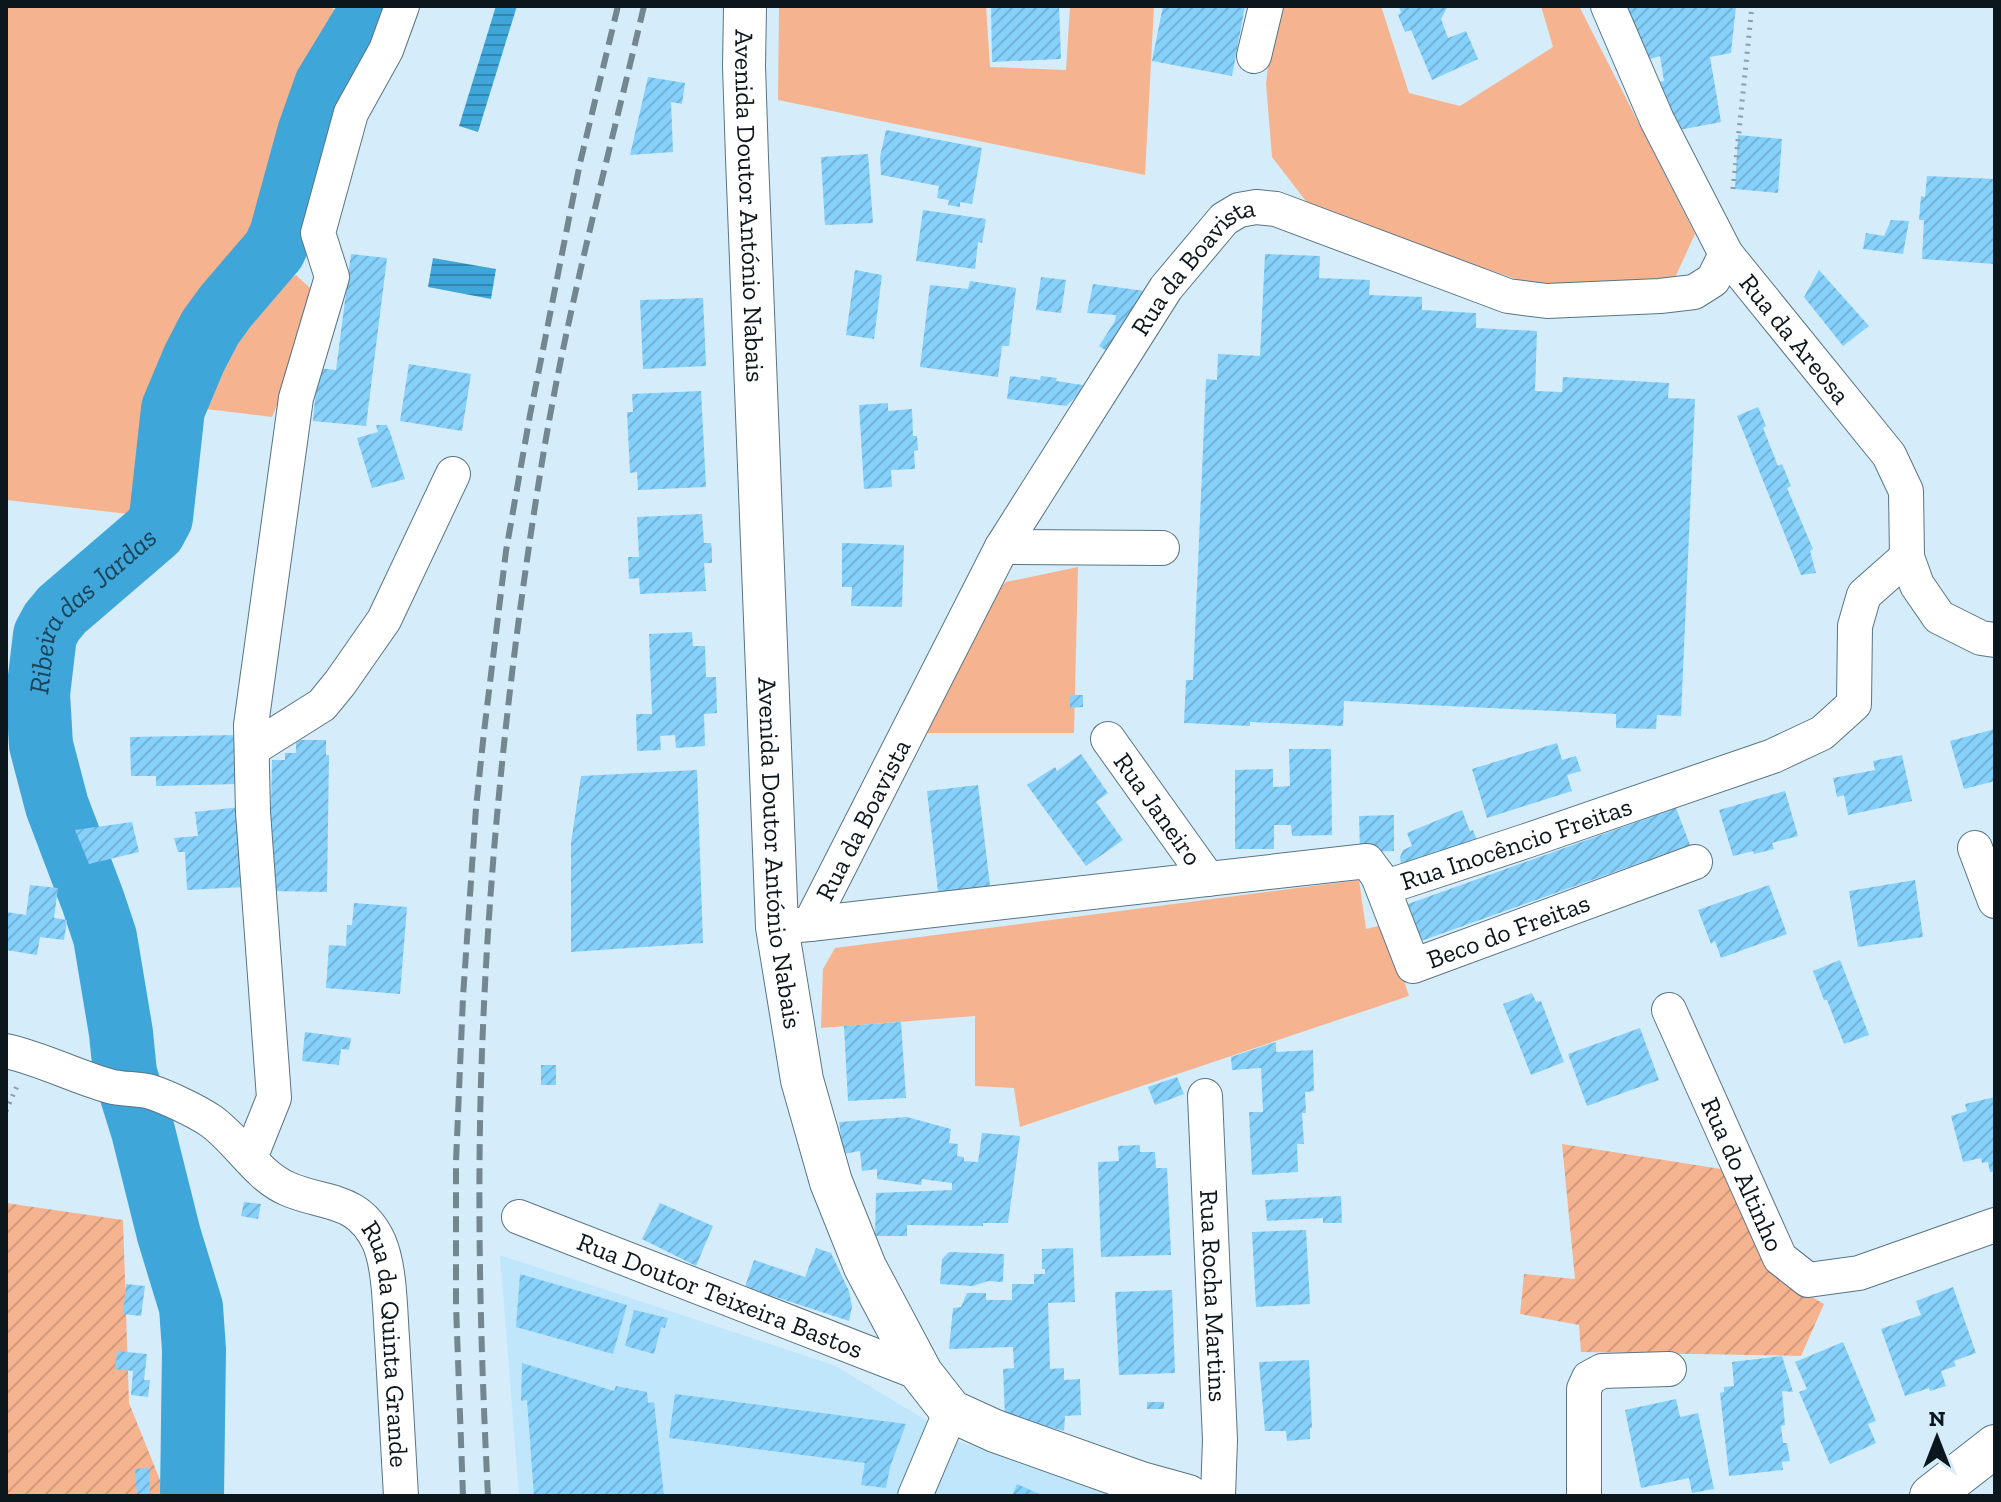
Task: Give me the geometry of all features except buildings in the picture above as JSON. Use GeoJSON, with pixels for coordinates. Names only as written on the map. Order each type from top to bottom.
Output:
{"type":"FeatureCollection","features":[{"type":"Feature","properties":{"kind":"main road","name":"Avenida Doutor António Nabais"},"geometry":{"type":"LineString","coordinates":[[745,6],[747,158],[802,1080],[831,1182],[865,1267],[922,1374],[951,1411],[995,1431],[1141,1483],[1188,1496]]}},
{"type":"Feature","properties":{"kind":"main road"},"geometry":{"type":"LineString","coordinates":[[1931,1496],[1995,1446]]}},
{"type":"Feature","properties":{"kind":"street"},"geometry":{"type":"LineString","coordinates":[[6,1051],[30,1056],[113,1087],[151,1092],[211,1121],[250,1158],[274,1098],[253,812],[251,725],[296,398],[332,277],[318,233],[351,113],[386,50],[402,6]]}},
{"type":"Feature","properties":{"kind":"street"},"geometry":{"type":"LineString","coordinates":[[1254,56],[1266,6]]}},
{"type":"Feature","properties":{"kind":"street","name":"Rua da Areosa"},"geometry":{"type":"LineString","coordinates":[[1608,6],[1657,120],[1726,254],[1889,455],[1906,491],[1907,557],[1917,585],[1939,617],[1981,638],[1995,640]]}},
{"type":"Feature","properties":{"kind":"street","name":"Rua da Boavista"},"geometry":{"type":"LineString","coordinates":[[794,925],[1002,547],[1166,288],[1224,219],[1239,210],[1256,207],[1276,209],[1508,296],[1547,301],[1694,292],[1713,280],[1726,254]]}},
{"type":"Feature","properties":{"kind":"street"},"geometry":{"type":"LineString","coordinates":[[252,749],[322,705],[340,683],[384,620],[453,474]]}},
{"type":"Feature","properties":{"kind":"street"},"geometry":{"type":"LineString","coordinates":[[1002,547],[1162,548]]}},
{"type":"Feature","properties":{"kind":"street","name":"Rua Inocêncio Freitas"},"geometry":{"type":"LineString","coordinates":[[794,925],[1367,861],[1386,887],[1526,841],[1773,756],[1822,733],[1854,704],[1855,626],[1864,595],[1907,557]]}},
{"type":"Feature","properties":{"kind":"street","name":"Rua Janeiro"},"geometry":{"type":"LineString","coordinates":[[1108,739],[1208,879]]}},
{"type":"Feature","properties":{"kind":"street"},"geometry":{"type":"LineString","coordinates":[[1975,848],[1995,901]]}},
{"type":"Feature","properties":{"kind":"street","name":"Beco do Freitas"},"geometry":{"type":"LineString","coordinates":[[1378,876],[1413,966],[1695,862]]}},
{"type":"Feature","properties":{"kind":"street","name":"Rua do Altinho"},"geometry":{"type":"LineString","coordinates":[[1669,1010],[1780,1258],[1808,1280],[1859,1273],[1995,1225]]}},
{"type":"Feature","properties":{"kind":"street","name":"Rua Rocha Martins"},"geometry":{"type":"LineString","coordinates":[[1205,1096],[1220,1440],[1218,1496]]}},
{"type":"Feature","properties":{"kind":"street","name":"Rua da Quinta Grande"},"geometry":{"type":"LineString","coordinates":[[250,1158],[265,1175],[288,1189],[346,1206],[365,1221],[379,1242],[389,1304],[401,1496]]}},
{"type":"Feature","properties":{"kind":"street","name":"Rua Doutor Teixeira Bastos"},"geometry":{"type":"LineString","coordinates":[[519,1217],[922,1374]]}},
{"type":"Feature","properties":{"kind":"street"},"geometry":{"type":"LineString","coordinates":[[1584,1496],[1584,1389],[1589,1378],[1602,1371],[1669,1369]]}},
{"type":"Feature","properties":{"kind":"street"},"geometry":{"type":"LineString","coordinates":[[915,1496],[951,1411]]}},
{"type":"Feature","properties":{"kind":"path"},"geometry":{"type":"LineString","coordinates":[[1733,192],[1752,6]]}},
{"type":"Feature","properties":{"kind":"shaded area"},"geometry":{"type":"Polygon","coordinates":[[[6,6],[329,6],[342,15],[270,229],[195,306],[168,357],[137,515],[6,500],[6,6]]]}},
{"type":"Feature","properties":{"kind":"shaded area"},"geometry":{"type":"Polygon","coordinates":[[[779,6],[986,6],[990,67],[1066,70],[1070,6],[1154,6],[1145,175],[778,100],[779,6]]]}},
{"type":"Feature","properties":{"kind":"shaded area"},"geometry":{"type":"Polygon","coordinates":[[[1275,6],[1381,6],[1409,93],[1460,106],[1553,47],[1541,6],[1579,6],[1695,234],[1674,280],[1537,286],[1375,232],[1309,205],[1272,157],[1266,84],[1275,6]]]}},
{"type":"Feature","properties":{"kind":"shaded area"},"geometry":{"type":"Polygon","coordinates":[[[296,275],[310,288],[292,370],[272,417],[189,407],[216,333],[250,301],[296,275]]]}},
{"type":"Feature","properties":{"kind":"shaded area"},"geometry":{"type":"Polygon","coordinates":[[[1078,567],[1074,733],[920,733],[993,596],[1006,582],[1078,567]]]}},
{"type":"Feature","properties":{"kind":"shaded area"},"geometry":{"type":"Polygon","coordinates":[[[1359,880],[1366,929],[1386,924],[1409,996],[1020,1127],[1014,1088],[975,1086],[975,1016],[821,1028],[823,969],[835,948],[1359,880]]]}},
{"type":"Feature","properties":{"kind":"shaded area"},"geometry":{"type":"Polygon","coordinates":[[[1562,1144],[1721,1169],[1733,1179],[1769,1271],[1824,1304],[1801,1356],[1581,1352],[1579,1325],[1520,1314],[1524,1274],[1575,1279],[1562,1144]]]}},
{"type":"Feature","properties":{"kind":"shaded area"},"geometry":{"type":"Polygon","coordinates":[[[6,1203],[123,1220],[129,1403],[162,1485],[162,1496],[6,1496],[6,1203]]]}},
{"type":"Feature","properties":{"kind":"shaded area"},"geometry":{"type":"Polygon","coordinates":[[[500,1255],[834,1365],[956,1441],[1126,1496],[519,1496],[500,1255]]]}},
{"type":"Feature","properties":{"kind":"water"},"geometry":{"type":"Polygon","coordinates":[[[496,6],[517,6],[478,132],[459,126],[496,6]]]}},
{"type":"Feature","properties":{"kind":"water"},"geometry":{"type":"Polygon","coordinates":[[[433,258],[496,269],[491,299],[428,287],[433,258]]]}},
{"type":"Feature","properties":{"kind":"waterway","name":"Ribeira das Jardas"},"geometry":{"type":"LineString","coordinates":[[192,1496],[194,1350],[191,1307],[125,1073],[105,937],[57,806],[41,745],[38,694],[45,635],[62,610],[154,531],[161,518],[173,409],[210,328],[274,250],[326,85],[374,6]]}},
{"type":"Feature","properties":{"kind":"railway"},"geometry":{"type":"LineString","coordinates":[[463,1496],[456,1305],[456,1162],[476,808],[506,551],[530,415],[580,163],[618,6]]}},
{"type":"Feature","properties":{"kind":"railway"},"geometry":{"type":"LineString","coordinates":[[488,1496],[480,1262],[481,1086],[491,884],[504,741],[522,598],[553,399],[644,6]]}}]}
